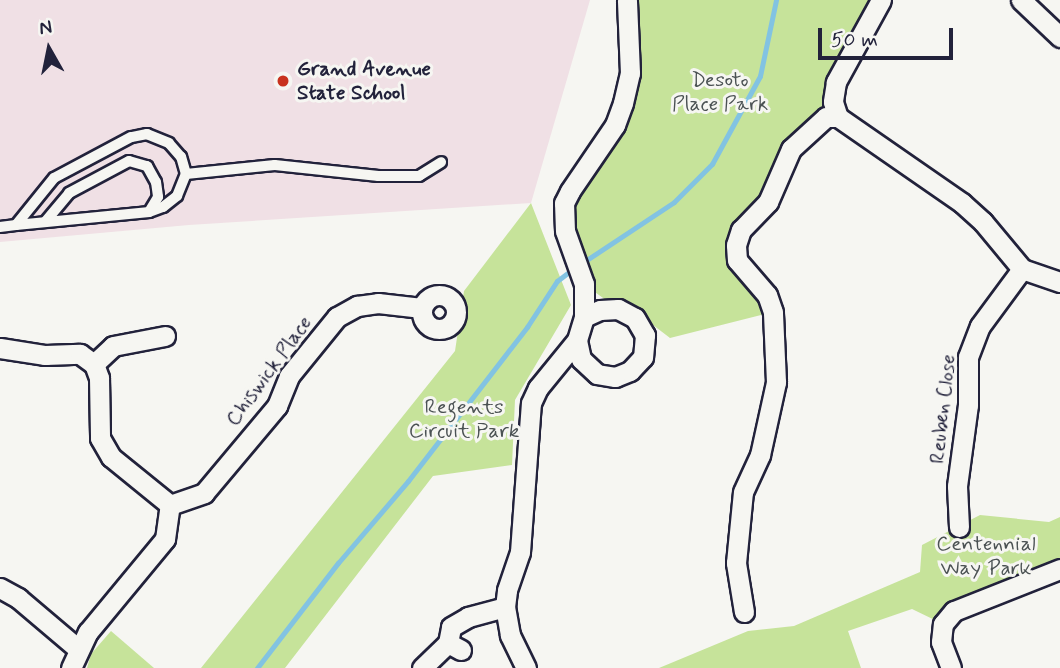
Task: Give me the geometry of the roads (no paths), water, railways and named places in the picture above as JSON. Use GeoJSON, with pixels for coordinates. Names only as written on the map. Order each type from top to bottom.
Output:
{"type":"FeatureCollection","features":[{"type":"Feature","properties":{"kind":"street"},"geometry":{"type":"LineString","coordinates":[[526,668],[510,635],[505,607],[507,590],[520,552],[531,403],[538,388],[577,340],[584,317],[582,278],[565,231],[564,203],[615,125],[623,103],[630,73],[627,0]]}},
{"type":"Feature","properties":{"kind":"street"},"geometry":{"type":"LineString","coordinates":[[838,117],[833,102],[836,82],[881,0]]}},
{"type":"Feature","properties":{"kind":"street"},"geometry":{"type":"LineString","coordinates":[[1021,0],[1060,37]]}},
{"type":"Feature","properties":{"kind":"street"},"geometry":{"type":"LineString","coordinates":[[744,612],[736,563],[743,492],[760,456],[776,382],[773,312],[767,295],[737,260],[736,245],[741,230],[768,202],[791,149],[826,117],[838,117],[962,203],[984,222],[1022,269],[1060,282]]}},
{"type":"Feature","properties":{"kind":"street","name":"Reuben Close"},"geometry":{"type":"LineString","coordinates":[[959,527],[957,486],[968,405],[968,357],[979,326],[1022,269]]}},
{"type":"Feature","properties":{"kind":"street"},"geometry":{"type":"LineString","coordinates":[[551,374],[597,374],[615,377],[630,371],[643,356],[645,335],[635,318],[618,309],[582,278]]}},
{"type":"Feature","properties":{"kind":"street","name":"Chiswick Place"},"geometry":{"type":"LineString","coordinates":[[170,505],[204,492],[277,406],[289,376],[337,317],[357,306],[377,303],[422,308]]}},
{"type":"Feature","properties":{"kind":"street"},"geometry":{"type":"LineString","coordinates":[[584,317],[600,310],[618,309]]}},
{"type":"Feature","properties":{"kind":"street"},"geometry":{"type":"LineString","coordinates":[[94,364],[113,346],[165,336]]}},
{"type":"Feature","properties":{"kind":"street"},"geometry":{"type":"LineString","coordinates":[[577,340],[581,359],[597,374]]}},
{"type":"Feature","properties":{"kind":"street"},"geometry":{"type":"LineString","coordinates":[[0,348],[45,355],[80,354],[94,364],[99,378],[100,438],[111,457],[170,505],[165,539],[78,648],[71,668]]}},
{"type":"Feature","properties":{"kind":"street"},"geometry":{"type":"LineString","coordinates":[[951,668],[942,642],[943,624],[954,611],[1060,569]]}},
{"type":"Feature","properties":{"kind":"street"},"geometry":{"type":"LineString","coordinates":[[0,588],[18,598],[78,648]]}},
{"type":"Feature","properties":{"kind":"street"},"geometry":{"type":"LineString","coordinates":[[422,668],[454,647],[451,627],[468,617],[505,607]]}},
{"type":"Feature","properties":{"kind":"lane"},"geometry":{"type":"LineString","coordinates":[[0,227],[149,212],[177,196],[186,174],[181,157],[169,142],[147,134],[131,137],[54,178],[16,225]]}},
{"type":"Feature","properties":{"kind":"lane"},"geometry":{"type":"LineString","coordinates":[[45,222],[69,193],[129,161],[147,166],[156,182],[158,197],[149,212]]}},
{"type":"Feature","properties":{"kind":"lane"},"geometry":{"type":"LineString","coordinates":[[186,174],[275,165],[378,176],[419,176],[441,162]]}},
{"type":"Feature","properties":{"kind":"waterway"},"geometry":{"type":"LineString","coordinates":[[582,263],[674,202],[712,164],[760,76],[776,0]]}},
{"type":"Feature","properties":{"kind":"waterway"},"geometry":{"type":"LineString","coordinates":[[257,668],[338,563],[408,481],[527,327],[557,281],[574,268]]}},
{"type":"Feature","properties":{"kind":"place","name":"Grand Avenue State School"},"geometry":{"type":"Point","coordinates":[283,81]}},
{"type":"Feature","properties":{"kind":"park label","name":"Desoto Place Park"},"geometry":{"type":"Point","coordinates":[720,92]}},
{"type":"Feature","properties":{"kind":"park label","name":"Regents Circuit Park"},"geometry":{"type":"Point","coordinates":[464,419]}},
{"type":"Feature","properties":{"kind":"park label","name":"Centennial Way Park"},"geometry":{"type":"Point","coordinates":[986,556]}}]}
